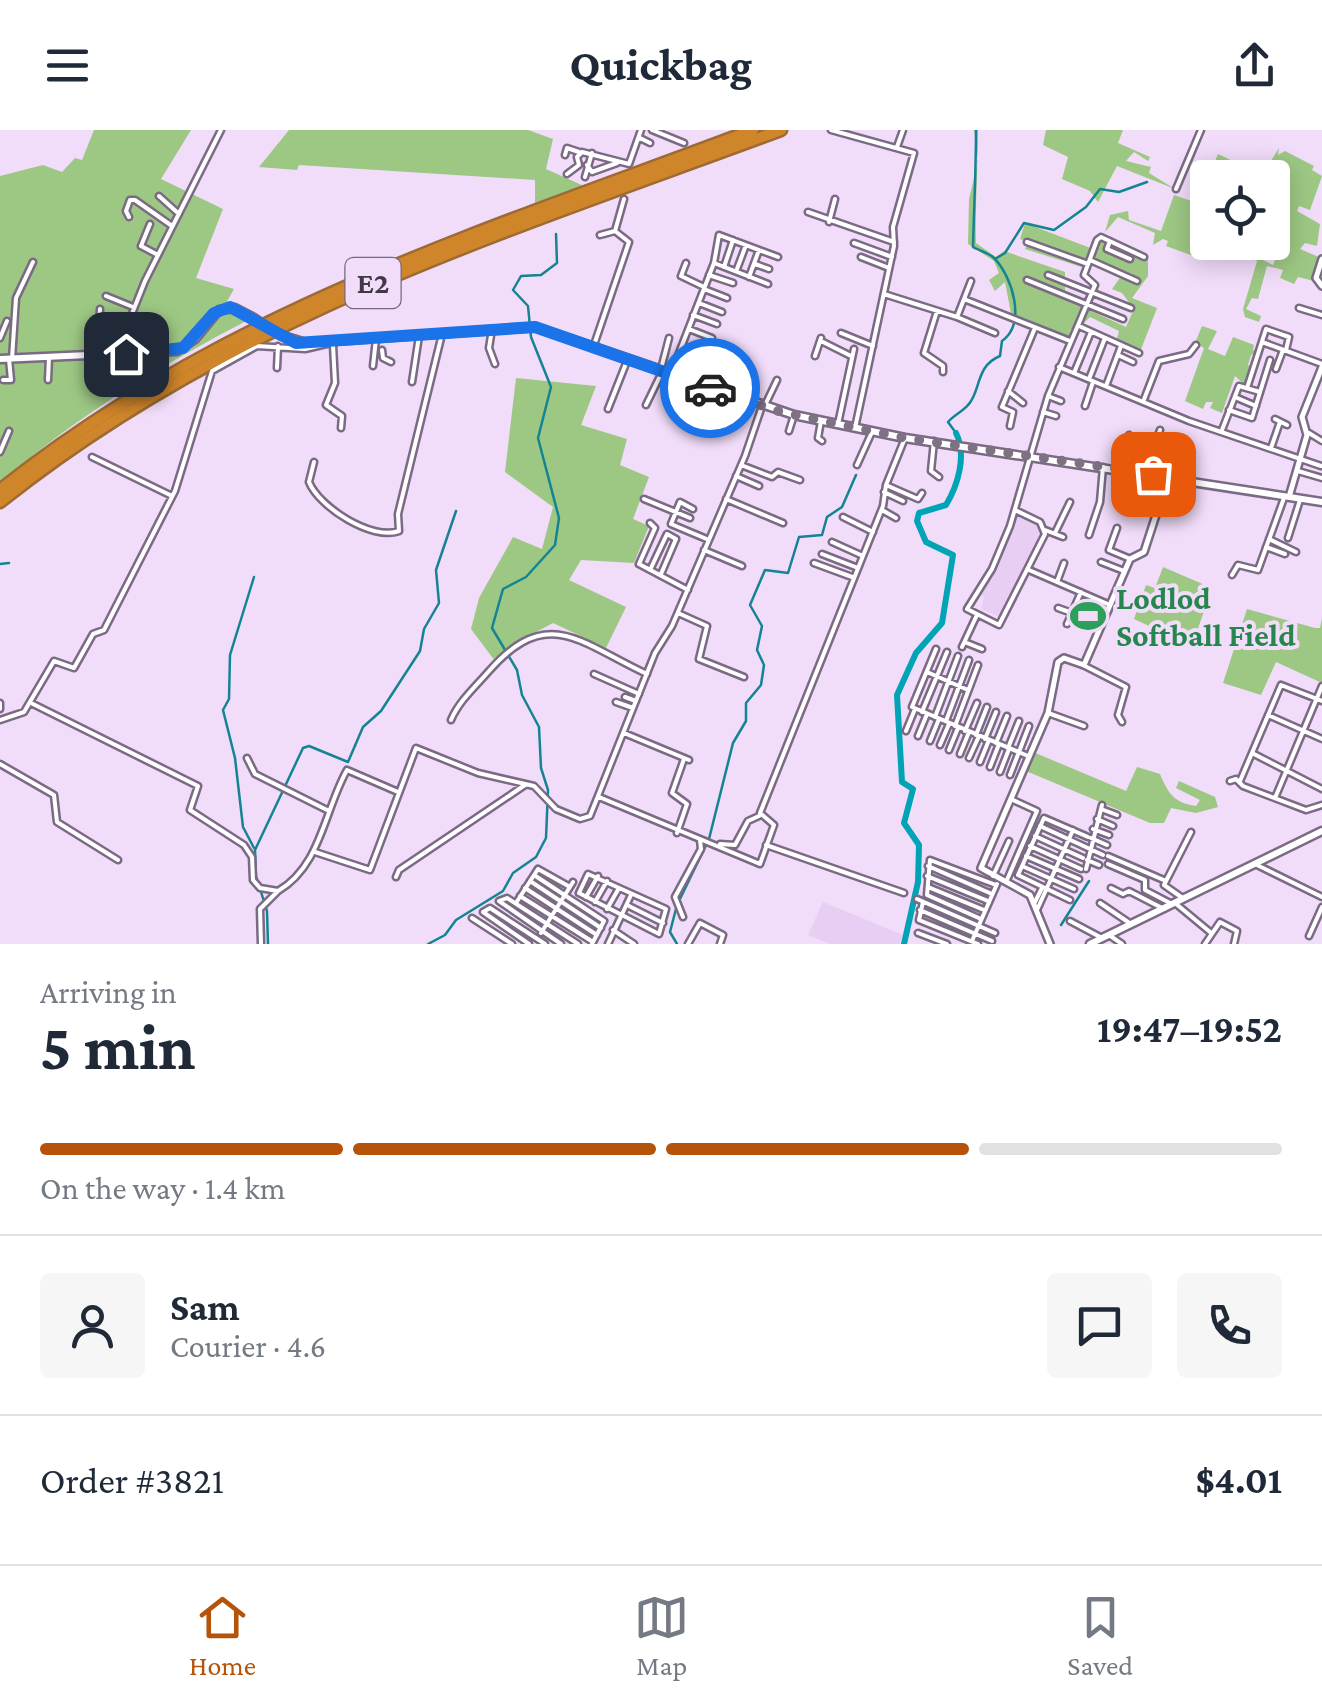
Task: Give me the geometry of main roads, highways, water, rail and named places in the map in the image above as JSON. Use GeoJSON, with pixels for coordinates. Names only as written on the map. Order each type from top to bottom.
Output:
{"type":"FeatureCollection","features":[{"type":"Feature","properties":{"kind":"highway","name":"E2"},"geometry":{"type":"LineString","coordinates":[[0,490],[148,385],[283,312],[394,264],[753,130]]}},
{"type":"Feature","properties":{"kind":"highway","name":"E2"},"geometry":{"type":"LineString","coordinates":[[0,502],[141,400],[292,318],[397,273],[780,130]]}},
{"type":"Feature","properties":{"kind":"main road"},"geometry":{"type":"LineString","coordinates":[[0,360],[183,348],[214,313],[224,308],[240,309],[296,343],[346,337],[381,343],[531,326],[794,415],[1030,458],[1121,470],[1146,467],[1168,478],[1322,502]]}},
{"type":"Feature","properties":{"kind":"main road"},"geometry":{"type":"LineString","coordinates":[[1090,944],[1322,831]]}},
{"type":"Feature","properties":{"kind":"waterway"},"geometry":{"type":"LineString","coordinates":[[956,433],[948,422],[972,400],[982,372],[1000,356],[1015,312],[1011,287],[1001,266],[992,256],[973,247],[976,130]]}},
{"type":"Feature","properties":{"kind":"waterway"},"geometry":{"type":"LineString","coordinates":[[995,259],[1005,253],[1024,223],[1054,230],[1086,207],[1100,189],[1119,192],[1147,182]]}},
{"type":"Feature","properties":{"kind":"waterway"},"geometry":{"type":"LineString","coordinates":[[428,944],[445,935],[456,920],[503,891],[513,873],[536,857],[546,838],[548,790],[541,768],[539,727],[522,695],[517,670],[492,628],[503,589],[526,577],[555,545],[559,518],[538,438],[551,387],[531,337],[528,306],[513,290],[521,276],[541,275],[557,263],[556,234]]}},
{"type":"Feature","properties":{"kind":"waterway"},"geometry":{"type":"LineString","coordinates":[[904,944],[918,882],[919,845],[904,823],[913,789],[902,782],[897,695],[916,653],[942,623],[953,555],[926,542],[917,521],[919,513],[946,505],[954,488],[961,460],[956,433]]}},
{"type":"Feature","properties":{"kind":"waterway"},"geometry":{"type":"LineString","coordinates":[[679,901],[709,839],[733,743],[746,721],[746,703],[761,685],[764,665],[757,650],[762,626],[750,605],[765,570],[788,573],[799,537],[822,535],[827,517],[842,507],[856,475]]}},
{"type":"Feature","properties":{"kind":"waterway"},"geometry":{"type":"LineString","coordinates":[[268,944],[267,911],[256,876],[255,850],[303,748],[309,746],[348,762],[363,727],[381,711],[420,651],[424,629],[439,603],[436,570],[456,511]]}},
{"type":"Feature","properties":{"kind":"waterway"},"geometry":{"type":"LineString","coordinates":[[0,564],[9,563]]}},
{"type":"Feature","properties":{"kind":"waterway"},"geometry":{"type":"LineString","coordinates":[[254,577],[230,655],[229,699],[223,710],[235,758],[243,827],[254,848]]}},
{"type":"Feature","properties":{"kind":"waterway"},"geometry":{"type":"LineString","coordinates":[[1061,925],[1089,881]]}},
{"type":"Feature","properties":{"kind":"waterway"},"geometry":{"type":"LineString","coordinates":[[677,905],[670,932],[677,944]]}},
{"type":"Feature","properties":{"kind":"place","name":"Lodlod Softball Field"},"geometry":{"type":"Point","coordinates":[1088,616]}}]}
